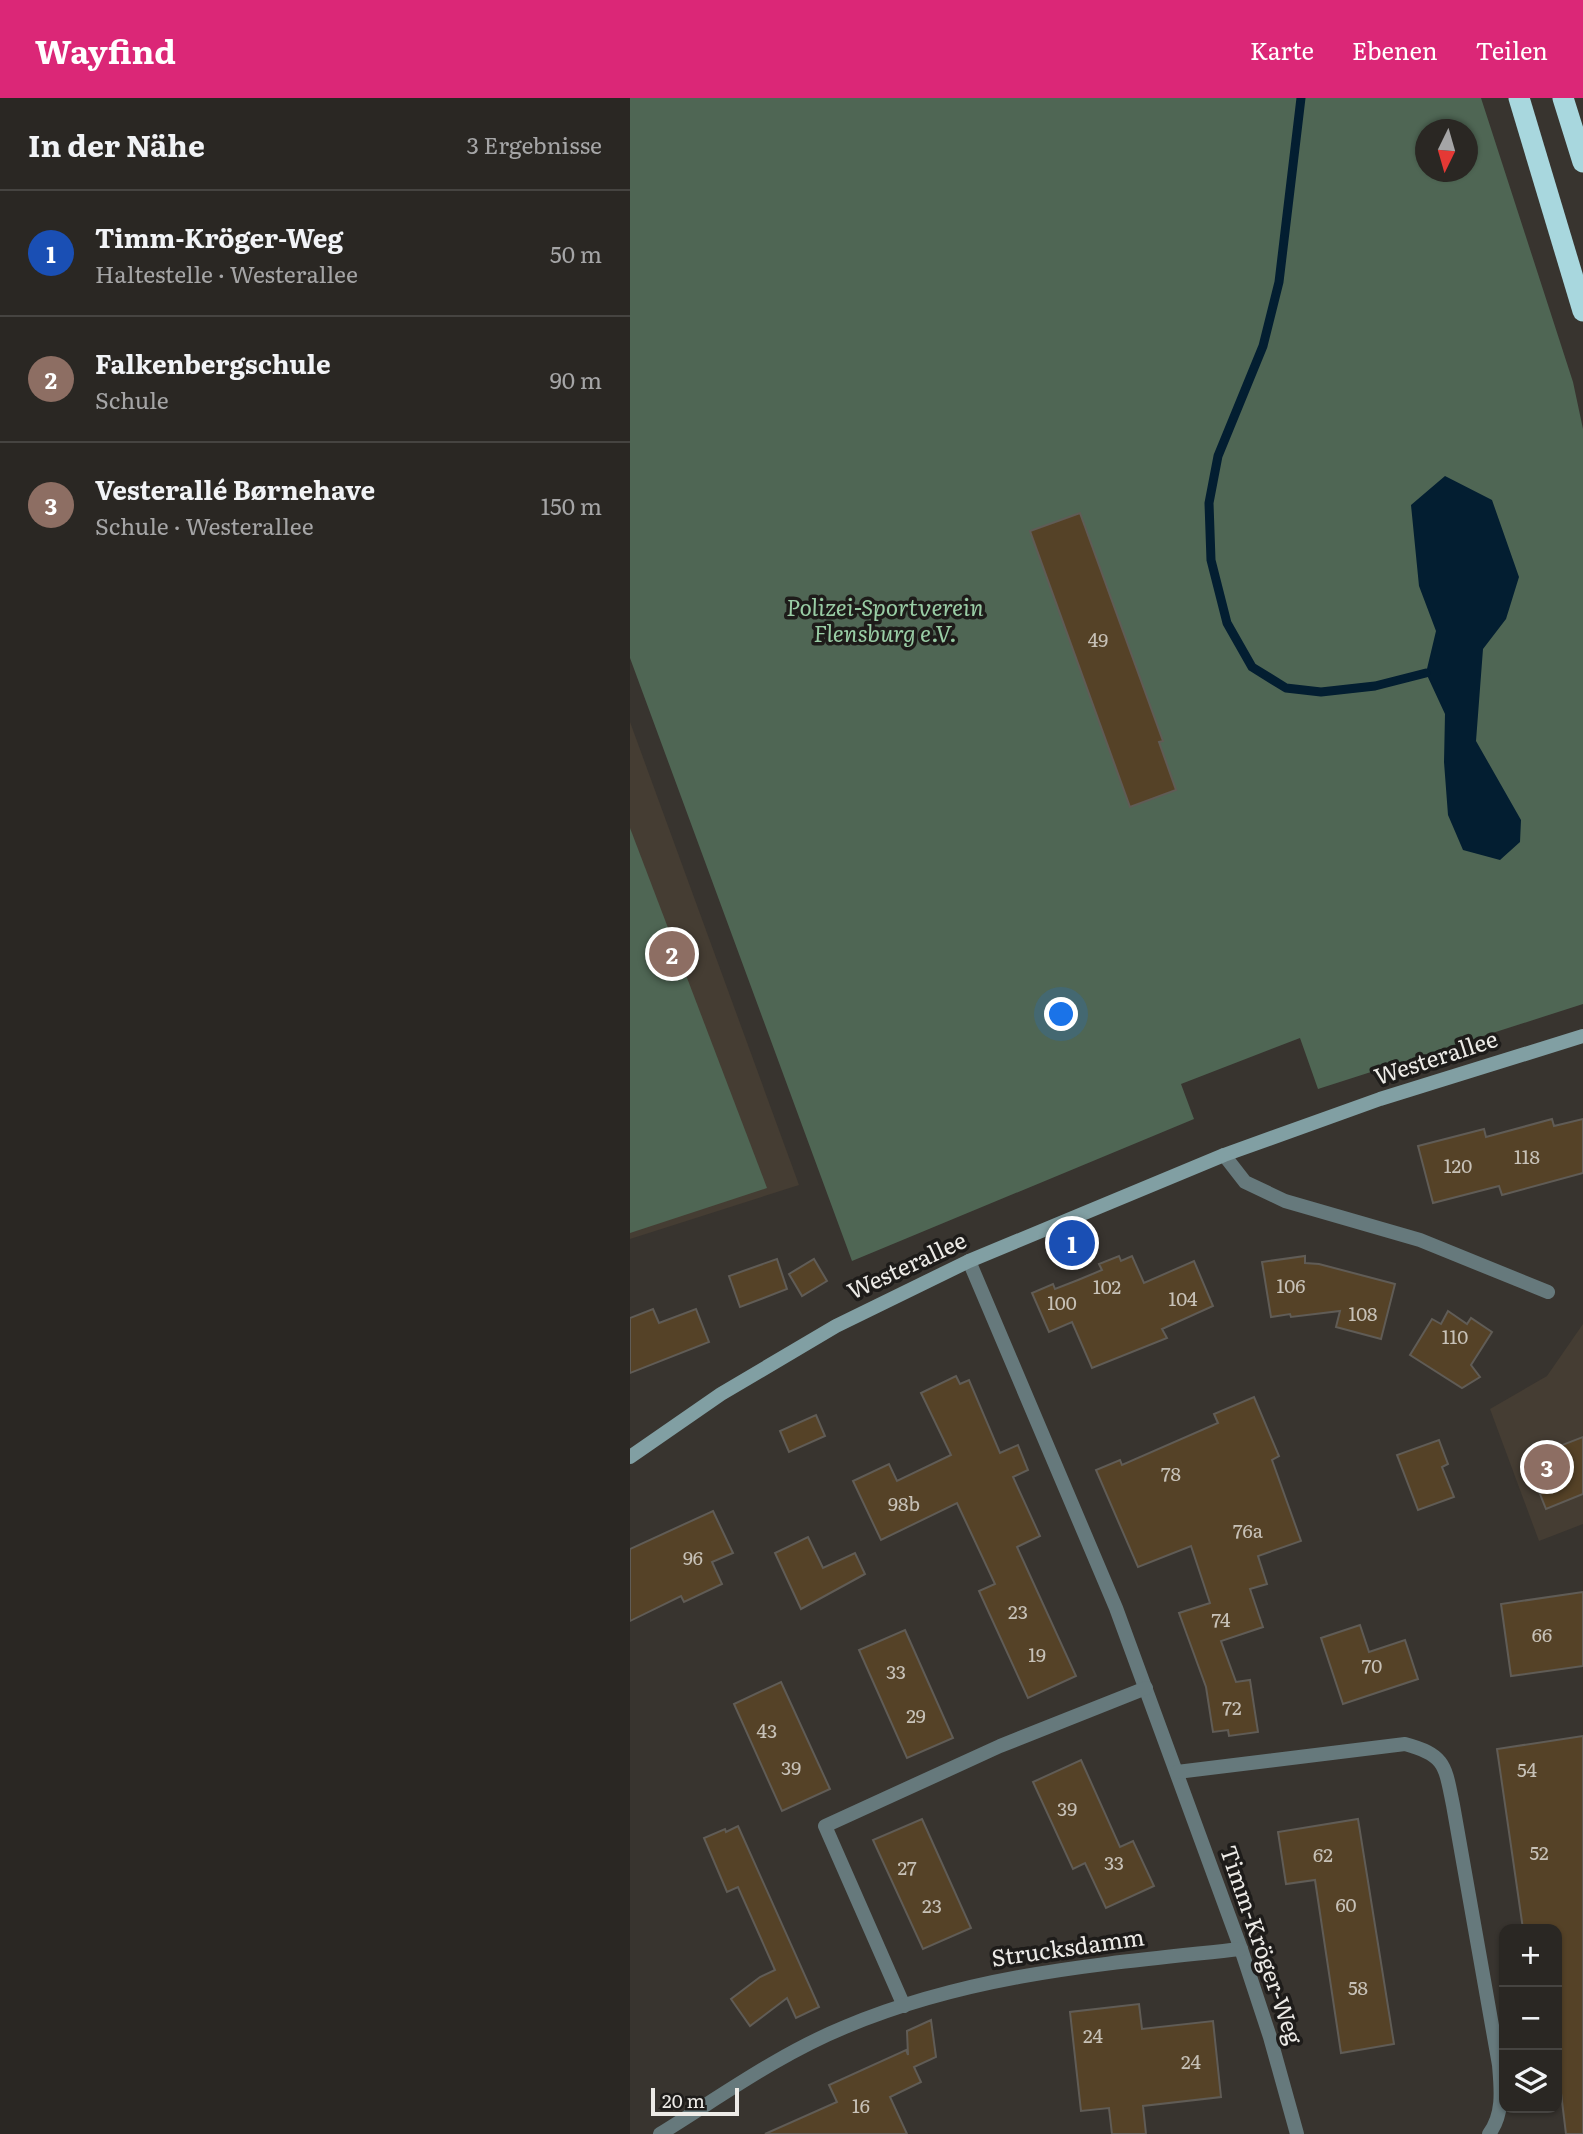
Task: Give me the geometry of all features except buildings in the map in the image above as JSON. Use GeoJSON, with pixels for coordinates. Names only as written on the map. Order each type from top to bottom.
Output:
{"type":"FeatureCollection","features":[{"type":"Feature","properties":{"kind":"highway"},"geometry":{"type":"LineString","coordinates":[[1519,98],[1583,311]]}},
{"type":"Feature","properties":{"kind":"highway"},"geometry":{"type":"LineString","coordinates":[[1563,98],[1583,162]]}},
{"type":"Feature","properties":{"kind":"street","name":"Westerallee"},"geometry":{"type":"LineString","coordinates":[[630,1457],[721,1394],[835,1326],[969,1261],[1224,1155],[1380,1100],[1583,1035]]}},
{"type":"Feature","properties":{"kind":"street"},"geometry":{"type":"LineString","coordinates":[[1224,1155],[1245,1182],[1285,1201],[1420,1240],[1548,1292]]}},
{"type":"Feature","properties":{"kind":"street","name":"Timm-Kröger-Weg"},"geometry":{"type":"LineString","coordinates":[[969,1261],[1116,1608],[1241,1950],[1270,2036],[1297,2134]]}},
{"type":"Feature","properties":{"kind":"street"},"geometry":{"type":"LineString","coordinates":[[904,2006],[825,1826],[1000,1746],[1146,1688]]}},
{"type":"Feature","properties":{"kind":"street"},"geometry":{"type":"LineString","coordinates":[[1177,1772],[1405,1744],[1426,1750],[1439,1758],[1447,1777],[1453,1805],[1499,2065],[1502,2097],[1496,2125],[1489,2134]]}},
{"type":"Feature","properties":{"kind":"street","name":"Strucksdamm"},"geometry":{"type":"LineString","coordinates":[[660,2134],[797,2049],[845,2027],[904,2006],[969,1986],[1037,1972],[1241,1950]]}},
{"type":"Feature","properties":{"kind":"shaded area"},"geometry":{"type":"Polygon","coordinates":[[[630,722],[799,1185],[630,1239],[630,722]]]}},
{"type":"Feature","properties":{"kind":"shaded area"},"geometry":{"type":"Polygon","coordinates":[[[1583,1324],[1583,1524],[1539,1541],[1490,1409],[1547,1376],[1583,1324]]]}},
{"type":"Feature","properties":{"kind":"green space","name":"Polizei-Sportverein Flensburg e.V."},"geometry":{"type":"Polygon","coordinates":[[[630,98],[1481,98],[1573,382],[1583,429],[1583,1004],[1318,1089],[1300,1038],[1181,1084],[1194,1119],[852,1261],[630,658],[630,98]]]}},
{"type":"Feature","properties":{"kind":"green space"},"geometry":{"type":"Polygon","coordinates":[[[630,828],[767,1188],[630,1233],[630,828]]]}},
{"type":"Feature","properties":{"kind":"water"},"geometry":{"type":"Polygon","coordinates":[[[1445,476],[1492,500],[1519,577],[1506,619],[1483,649],[1476,741],[1521,820],[1520,842],[1500,860],[1463,850],[1448,815],[1444,762],[1445,714],[1426,673],[1436,631],[1419,586],[1411,505],[1445,476]]]}},
{"type":"Feature","properties":{"kind":"waterway"},"geometry":{"type":"LineString","coordinates":[[1301,98],[1279,282],[1263,346],[1218,456],[1209,503],[1211,560],[1227,623],[1252,667],[1286,688],[1321,692],[1375,686],[1426,673]]}},
{"type":"Feature","properties":{"kind":"place","name":"Falkenbergschule"},"geometry":{"type":"Point","coordinates":[672,954]}},
{"type":"Feature","properties":{"kind":"place","name":"Timm-Kröger-Weg"},"geometry":{"type":"Point","coordinates":[1072,1243]}},
{"type":"Feature","properties":{"kind":"place","name":"Vesterallé Børnehave"},"geometry":{"type":"Point","coordinates":[1547,1467]}}]}
